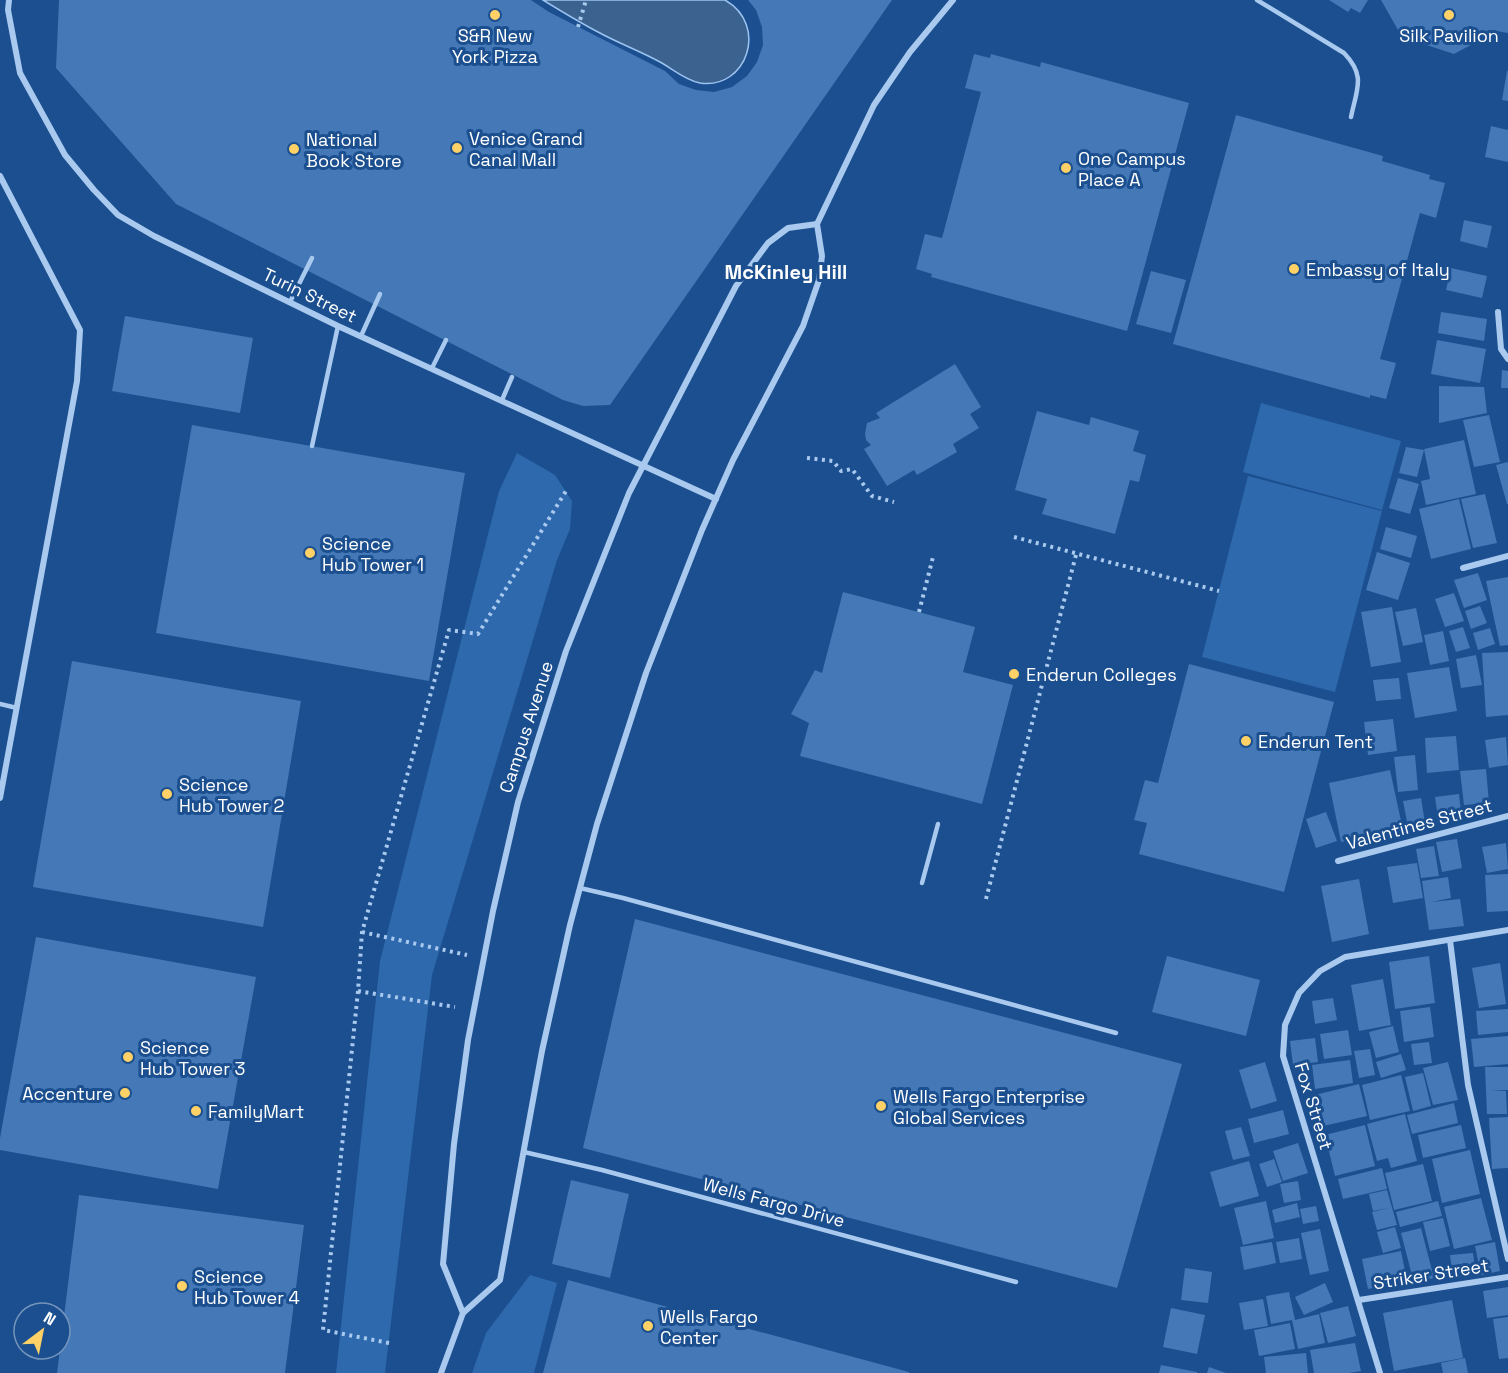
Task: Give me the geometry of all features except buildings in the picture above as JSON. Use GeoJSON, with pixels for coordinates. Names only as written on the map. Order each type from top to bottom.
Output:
{"type":"FeatureCollection","features":[{"type":"Feature","properties":{"kind":"street","name":"Turin Street"},"geometry":{"type":"LineString","coordinates":[[9,0],[8,10],[20,73],[65,155],[94,190],[118,214],[154,236],[338,326],[716,499]]}},
{"type":"Feature","properties":{"kind":"street"},"geometry":{"type":"LineString","coordinates":[[441,1373],[463,1313],[500,1280],[542,1051],[580,888],[597,824],[646,673],[733,460],[803,326],[819,280],[822,256],[817,224],[874,105],[910,52],[953,0]]}},
{"type":"Feature","properties":{"kind":"street"},"geometry":{"type":"LineString","coordinates":[[0,8],[8,10]]}},
{"type":"Feature","properties":{"kind":"street"},"geometry":{"type":"LineString","coordinates":[[0,176],[80,330],[77,381],[0,798]]}},
{"type":"Feature","properties":{"kind":"street","name":"Campus Avenue"},"geometry":{"type":"LineString","coordinates":[[463,1313],[443,1264],[454,1144],[473,1010],[518,802],[566,651],[629,493],[736,286],[768,243],[788,228],[817,224]]}},
{"type":"Feature","properties":{"kind":"street"},"geometry":{"type":"LineString","coordinates":[[1498,312],[1501,349],[1508,359]]}},
{"type":"Feature","properties":{"kind":"street"},"geometry":{"type":"LineString","coordinates":[[1463,568],[1508,556]]}},
{"type":"Feature","properties":{"kind":"street","name":"Valentines Street"},"geometry":{"type":"LineString","coordinates":[[1338,861],[1508,816]]}},
{"type":"Feature","properties":{"kind":"street","name":"Fox Street"},"geometry":{"type":"LineString","coordinates":[[1380,1373],[1283,1056],[1285,1025],[1299,993],[1320,972],[1345,957],[1508,930]]}},
{"type":"Feature","properties":{"kind":"street"},"geometry":{"type":"LineString","coordinates":[[1450,940],[1467,1085],[1508,1259]]}},
{"type":"Feature","properties":{"kind":"street","name":"Striker Street"},"geometry":{"type":"LineString","coordinates":[[1359,1300],[1508,1277]]}},
{"type":"Feature","properties":{"kind":"lane"},"geometry":{"type":"LineString","coordinates":[[1257,0],[1344,52],[1354,63],[1360,76],[1351,117]]}},
{"type":"Feature","properties":{"kind":"lane"},"geometry":{"type":"LineString","coordinates":[[290,302],[312,258]]}},
{"type":"Feature","properties":{"kind":"lane"},"geometry":{"type":"LineString","coordinates":[[361,336],[380,294]]}},
{"type":"Feature","properties":{"kind":"lane"},"geometry":{"type":"LineString","coordinates":[[312,446],[338,326]]}},
{"type":"Feature","properties":{"kind":"lane"},"geometry":{"type":"LineString","coordinates":[[432,368],[446,340]]}},
{"type":"Feature","properties":{"kind":"lane"},"geometry":{"type":"LineString","coordinates":[[502,400],[512,377]]}},
{"type":"Feature","properties":{"kind":"lane"},"geometry":{"type":"LineString","coordinates":[[0,704],[17,708]]}},
{"type":"Feature","properties":{"kind":"lane"},"geometry":{"type":"LineString","coordinates":[[922,883],[938,824]]}},
{"type":"Feature","properties":{"kind":"lane"},"geometry":{"type":"LineString","coordinates":[[580,888],[1116,1033]]}},
{"type":"Feature","properties":{"kind":"lane","name":"Wells Fargo Drive"},"geometry":{"type":"LineString","coordinates":[[524,1152],[613,1173],[1016,1282]]}},
{"type":"Feature","properties":{"kind":"path"},"geometry":{"type":"LineString","coordinates":[[578,27],[586,0]]}},
{"type":"Feature","properties":{"kind":"path"},"geometry":{"type":"LineString","coordinates":[[807,458],[833,461],[841,471],[852,469],[872,496],[894,502]]}},
{"type":"Feature","properties":{"kind":"path"},"geometry":{"type":"LineString","coordinates":[[389,1343],[323,1330],[362,932],[449,630],[478,634],[566,491]]}},
{"type":"Feature","properties":{"kind":"path"},"geometry":{"type":"LineString","coordinates":[[1014,537],[1219,591]]}},
{"type":"Feature","properties":{"kind":"path"},"geometry":{"type":"LineString","coordinates":[[986,899],[1076,555]]}},
{"type":"Feature","properties":{"kind":"path"},"geometry":{"type":"LineString","coordinates":[[919,612],[933,557]]}},
{"type":"Feature","properties":{"kind":"path"},"geometry":{"type":"LineString","coordinates":[[362,932],[484,959]]}},
{"type":"Feature","properties":{"kind":"path"},"geometry":{"type":"LineString","coordinates":[[358,991],[473,1010]]}},
{"type":"Feature","properties":{"kind":"shaded area"},"geometry":{"type":"Polygon","coordinates":[[[543,0],[725,0],[738,11],[746,24],[749,39],[747,54],[730,76],[716,82],[700,83],[598,32],[543,0]]]}},
{"type":"Feature","properties":{"kind":"shaded area"},"geometry":{"type":"Polygon","coordinates":[[[1261,403],[1401,441],[1382,510],[1243,472],[1261,403]]]}},
{"type":"Feature","properties":{"kind":"shaded area"},"geometry":{"type":"Polygon","coordinates":[[[517,453],[555,475],[572,501],[570,529],[557,560],[432,975],[385,1373],[336,1373],[380,961],[499,491],[517,453]]]}},
{"type":"Feature","properties":{"kind":"shaded area"},"geometry":{"type":"Polygon","coordinates":[[[1248,476],[1382,511],[1335,692],[1202,657],[1248,476]]]}},
{"type":"Feature","properties":{"kind":"shaded area"},"geometry":{"type":"Polygon","coordinates":[[[530,1275],[557,1283],[534,1373],[472,1373],[486,1333],[530,1275]]]}},
{"type":"Feature","properties":{"kind":"place","name":"S&R New York Pizza"},"geometry":{"type":"Point","coordinates":[495,15]}},
{"type":"Feature","properties":{"kind":"place","name":"Silk Pavilion"},"geometry":{"type":"Point","coordinates":[1449,15]}},
{"type":"Feature","properties":{"kind":"place","name":"Venice Grand Canal Mall"},"geometry":{"type":"Point","coordinates":[457,148]}},
{"type":"Feature","properties":{"kind":"place","name":"National Book Store"},"geometry":{"type":"Point","coordinates":[294,149]}},
{"type":"Feature","properties":{"kind":"place","name":"One Campus Place A"},"geometry":{"type":"Point","coordinates":[1066,168]}},
{"type":"Feature","properties":{"kind":"place","name":"Embassy of Italy"},"geometry":{"type":"Point","coordinates":[1294,269]}},
{"type":"Feature","properties":{"kind":"place","name":"Science Hub Tower 1"},"geometry":{"type":"Point","coordinates":[310,553]}},
{"type":"Feature","properties":{"kind":"place","name":"Enderun Colleges"},"geometry":{"type":"Point","coordinates":[1014,674]}},
{"type":"Feature","properties":{"kind":"place","name":"Enderun Tent"},"geometry":{"type":"Point","coordinates":[1246,741]}},
{"type":"Feature","properties":{"kind":"place","name":"Science Hub Tower 2"},"geometry":{"type":"Point","coordinates":[167,794]}},
{"type":"Feature","properties":{"kind":"place","name":"Science Hub Tower 3"},"geometry":{"type":"Point","coordinates":[128,1057]}},
{"type":"Feature","properties":{"kind":"place","name":"Accenture"},"geometry":{"type":"Point","coordinates":[125,1093]}},
{"type":"Feature","properties":{"kind":"place","name":"Wells Fargo Enterprise Global Services"},"geometry":{"type":"Point","coordinates":[881,1106]}},
{"type":"Feature","properties":{"kind":"place","name":"FamilyMart"},"geometry":{"type":"Point","coordinates":[196,1111]}},
{"type":"Feature","properties":{"kind":"place","name":"Science Hub Tower 4"},"geometry":{"type":"Point","coordinates":[182,1286]}},
{"type":"Feature","properties":{"kind":"place","name":"Wells Fargo Center"},"geometry":{"type":"Point","coordinates":[648,1326]}},
{"type":"Feature","properties":{"kind":"district","name":"McKinley Hill"},"geometry":{"type":"Point","coordinates":[786,272]}}]}
